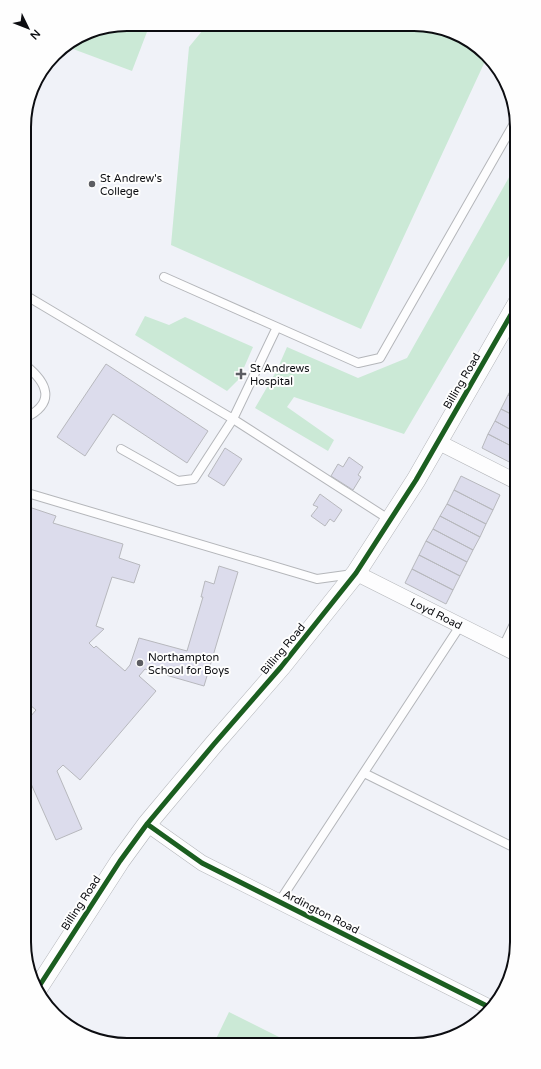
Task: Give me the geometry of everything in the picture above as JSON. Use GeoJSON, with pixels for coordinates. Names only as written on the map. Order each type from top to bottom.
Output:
{"type":"FeatureCollection","features":[{"type":"Feature","properties":{"kind":"street","name":"Billing Road"},"geometry":{"type":"LineString","coordinates":[[41,984],[120,861],[147,824],[281,667],[356,573],[438,442],[510,317]]}},
{"type":"Feature","properties":{"kind":"street"},"geometry":{"type":"LineString","coordinates":[[438,442],[510,478]]}},
{"type":"Feature","properties":{"kind":"street","name":"Loyd Road"},"geometry":{"type":"LineString","coordinates":[[356,573],[510,650]]}},
{"type":"Feature","properties":{"kind":"street","name":"Ardington Road"},"geometry":{"type":"LineString","coordinates":[[147,824],[202,863],[486,1006]]}},
{"type":"Feature","properties":{"kind":"lane"},"geometry":{"type":"LineString","coordinates":[[164,277],[358,363],[380,358],[510,130]]}},
{"type":"Feature","properties":{"kind":"lane"},"geometry":{"type":"LineString","coordinates":[[31,300],[233,419],[390,520]]}},
{"type":"Feature","properties":{"kind":"lane"},"geometry":{"type":"LineString","coordinates":[[121,449],[178,480],[194,479],[233,419],[276,327]]}},
{"type":"Feature","properties":{"kind":"lane"},"geometry":{"type":"LineString","coordinates":[[31,370],[37,374],[46,389],[45,398],[41,408],[31,414]]}},
{"type":"Feature","properties":{"kind":"lane"},"geometry":{"type":"LineString","coordinates":[[31,494],[317,578],[356,573]]}},
{"type":"Feature","properties":{"kind":"lane"},"geometry":{"type":"LineString","coordinates":[[279,902],[460,626]]}},
{"type":"Feature","properties":{"kind":"lane"},"geometry":{"type":"LineString","coordinates":[[503,647],[510,632]]}},
{"type":"Feature","properties":{"kind":"lane"},"geometry":{"type":"LineString","coordinates":[[364,773],[510,846]]}},
{"type":"Feature","properties":{"kind":"green space"},"geometry":{"type":"Polygon","coordinates":[[[121,31],[147,31],[132,71],[72,49],[90,38],[108,33],[121,31]]]}},
{"type":"Feature","properties":{"kind":"green space"},"geometry":{"type":"Polygon","coordinates":[[[202,31],[420,31],[445,36],[457,41],[467,47],[484,62],[361,329],[171,245],[189,47],[202,31]]]}},
{"type":"Feature","properties":{"kind":"green space"},"geometry":{"type":"Polygon","coordinates":[[[510,175],[510,254],[404,434],[294,397],[287,407],[334,440],[328,451],[255,408],[277,370],[287,347],[358,378],[407,358],[510,175]]]}},
{"type":"Feature","properties":{"kind":"green space"},"geometry":{"type":"Polygon","coordinates":[[[145,316],[169,325],[185,317],[253,347],[239,379],[227,391],[135,335],[145,316]]]}},
{"type":"Feature","properties":{"kind":"green space"},"geometry":{"type":"Polygon","coordinates":[[[229,1012],[281,1038],[216,1038],[229,1012]]]}},
{"type":"Feature","properties":{"kind":"building"},"geometry":{"type":"Polygon","coordinates":[[[106,364],[208,431],[187,463],[113,414],[85,456],[57,437],[106,364]]]}},
{"type":"Feature","properties":{"kind":"building"},"geometry":{"type":"Polygon","coordinates":[[[508,395],[510,396],[510,414],[501,409],[508,395]]]}},
{"type":"Feature","properties":{"kind":"building"},"geometry":{"type":"Polygon","coordinates":[[[501,409],[510,414],[510,429],[495,421],[501,409]]]}},
{"type":"Feature","properties":{"kind":"building"},"geometry":{"type":"Polygon","coordinates":[[[495,421],[510,429],[510,445],[488,434],[495,421]]]}},
{"type":"Feature","properties":{"kind":"building"},"geometry":{"type":"Polygon","coordinates":[[[488,434],[510,445],[510,462],[482,448],[488,434]]]}},
{"type":"Feature","properties":{"kind":"building"},"geometry":{"type":"Polygon","coordinates":[[[225,448],[242,459],[224,486],[208,476],[225,448]]]}},
{"type":"Feature","properties":{"kind":"building"},"geometry":{"type":"Polygon","coordinates":[[[349,457],[363,467],[358,475],[361,477],[353,490],[331,476],[338,464],[343,467],[349,457]]]}},
{"type":"Feature","properties":{"kind":"building"},"geometry":{"type":"Polygon","coordinates":[[[461,476],[500,495],[493,510],[454,490],[461,476]]]}},
{"type":"Feature","properties":{"kind":"building"},"geometry":{"type":"Polygon","coordinates":[[[454,490],[493,510],[486,524],[447,504],[454,490]]]}},
{"type":"Feature","properties":{"kind":"building"},"geometry":{"type":"Polygon","coordinates":[[[320,494],[342,510],[334,522],[330,519],[325,526],[311,516],[318,507],[313,505],[320,494]]]}},
{"type":"Feature","properties":{"kind":"building"},"geometry":{"type":"Polygon","coordinates":[[[447,504],[486,524],[480,537],[440,516],[447,504]]]}},
{"type":"Feature","properties":{"kind":"building"},"geometry":{"type":"Polygon","coordinates":[[[31,508],[56,516],[53,523],[123,544],[119,558],[140,565],[134,583],[112,577],[96,626],[104,629],[89,643],[94,648],[96,646],[125,671],[130,665],[139,638],[187,651],[203,597],[201,597],[205,581],[214,584],[219,566],[238,572],[204,686],[145,669],[139,676],[156,691],[80,780],[63,765],[57,771],[82,829],[56,840],[31,784],[31,716],[36,710],[31,706],[31,508]]]}},
{"type":"Feature","properties":{"kind":"building"},"geometry":{"type":"Polygon","coordinates":[[[440,516],[480,537],[473,550],[433,529],[440,516]]]}},
{"type":"Feature","properties":{"kind":"building"},"geometry":{"type":"Polygon","coordinates":[[[433,529],[473,550],[467,562],[426,541],[433,529]]]}},
{"type":"Feature","properties":{"kind":"building"},"geometry":{"type":"Polygon","coordinates":[[[426,541],[467,562],[460,576],[419,555],[426,541]]]}},
{"type":"Feature","properties":{"kind":"building"},"geometry":{"type":"Polygon","coordinates":[[[419,555],[460,576],[453,590],[412,569],[419,555]]]}},
{"type":"Feature","properties":{"kind":"building"},"geometry":{"type":"Polygon","coordinates":[[[412,569],[453,590],[446,604],[405,583],[412,569]]]}},
{"type":"Feature","properties":{"kind":"cycle path"},"geometry":{"type":"LineString","coordinates":[[41,984],[120,861],[147,824],[281,667],[356,573],[416,480],[510,316]]}},
{"type":"Feature","properties":{"kind":"cycle path"},"geometry":{"type":"LineString","coordinates":[[147,824],[202,863],[486,1005]]}},
{"type":"Feature","properties":{"kind":"place","name":"St Andrew's College"},"geometry":{"type":"Point","coordinates":[92,184]}},
{"type":"Feature","properties":{"kind":"place","name":"St Andrews Hospital"},"geometry":{"type":"Point","coordinates":[241,374]}},
{"type":"Feature","properties":{"kind":"place","name":"Northampton School for Boys"},"geometry":{"type":"Point","coordinates":[140,663]}}]}
